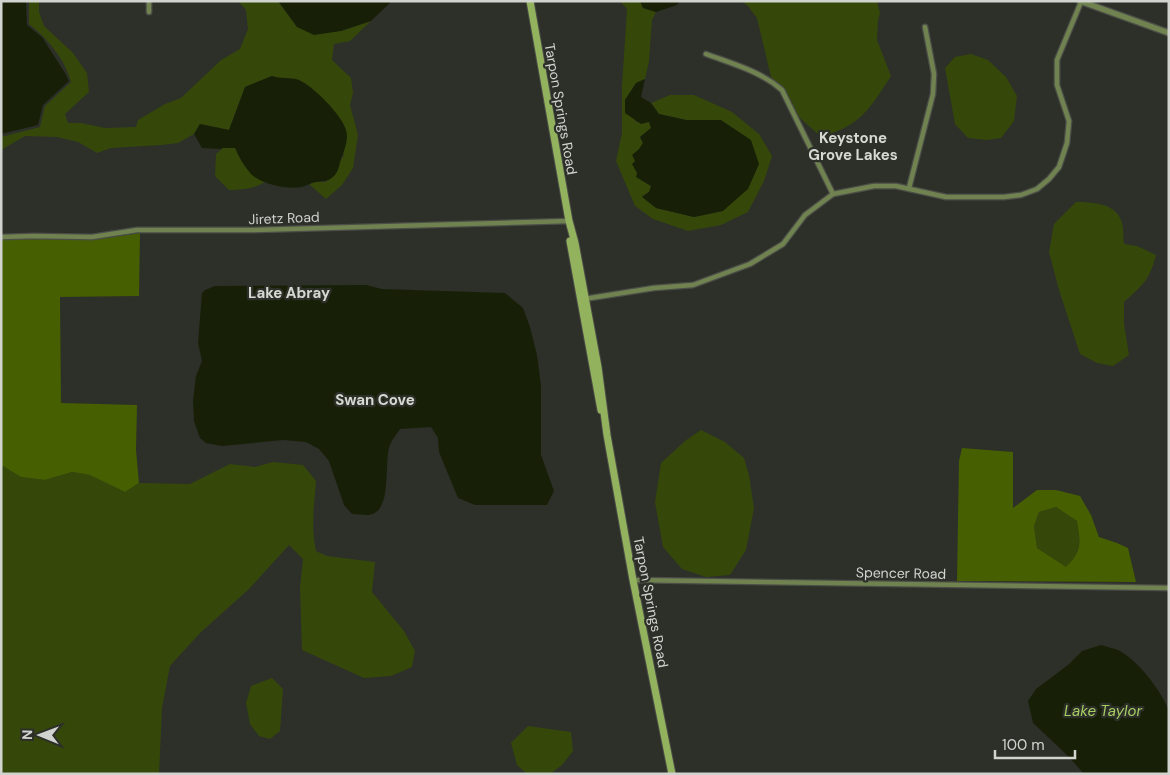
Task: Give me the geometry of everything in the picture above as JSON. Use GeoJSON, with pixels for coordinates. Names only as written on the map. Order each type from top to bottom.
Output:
{"type":"FeatureCollection","features":[{"type":"Feature","properties":{"kind":"main road","name":"Tarpon Springs Road"},"geometry":{"type":"LineString","coordinates":[[530,1],[569,221],[575,243],[583,299],[604,401],[607,435],[633,580],[672,774]]}},
{"type":"Feature","properties":{"kind":"street"},"geometry":{"type":"LineString","coordinates":[[148,1],[149,12]]}},
{"type":"Feature","properties":{"kind":"street"},"geometry":{"type":"LineString","coordinates":[[583,299],[654,288],[693,285],[750,264],[783,244],[805,215],[833,194],[874,186],[896,186],[946,197],[1004,198],[1021,195],[1037,189],[1049,179],[1059,166],[1067,143],[1069,121],[1057,85],[1057,60],[1081,2],[1169,33]]}},
{"type":"Feature","properties":{"kind":"street"},"geometry":{"type":"LineString","coordinates":[[909,188],[933,94],[934,74],[925,27]]}},
{"type":"Feature","properties":{"kind":"street"},"geometry":{"type":"LineString","coordinates":[[706,54],[756,72],[782,90],[833,194]]}},
{"type":"Feature","properties":{"kind":"street","name":"Jiretz Road"},"geometry":{"type":"LineString","coordinates":[[1,237],[92,237],[137,230],[254,230],[569,221]]}},
{"type":"Feature","properties":{"kind":"street","name":"Spencer Road"},"geometry":{"type":"LineString","coordinates":[[633,580],[1169,588]]}},
{"type":"Feature","properties":{"kind":"green space"},"geometry":{"type":"Polygon","coordinates":[[[29,1],[39,1],[39,12],[44,26],[73,53],[87,73],[89,92],[65,114],[68,123],[81,123],[105,128],[136,127],[138,120],[165,104],[181,98],[221,60],[240,49],[248,29],[246,10],[238,1],[278,1],[297,27],[341,31],[371,21],[350,41],[334,44],[332,60],[351,78],[353,93],[350,105],[358,135],[353,168],[342,185],[326,199],[309,184],[326,182],[344,155],[326,103],[298,80],[281,79],[272,76],[245,87],[229,130],[200,124],[194,134],[178,143],[111,148],[97,153],[78,142],[57,137],[25,136],[1,150],[1,137],[40,127],[45,106],[71,82],[60,57],[29,24],[29,1]]]}},
{"type":"Feature","properties":{"kind":"green space"},"geometry":{"type":"Polygon","coordinates":[[[620,1],[640,1],[643,8],[656,12],[652,20],[649,61],[645,79],[636,83],[625,100],[625,113],[634,118],[636,122],[649,122],[651,128],[640,137],[643,143],[635,161],[641,180],[651,186],[649,192],[642,196],[656,208],[694,217],[723,211],[721,120],[686,120],[659,114],[651,103],[670,95],[694,95],[732,112],[759,134],[772,156],[764,181],[748,212],[721,225],[688,231],[653,219],[635,206],[616,161],[622,133],[622,86],[627,9],[620,1]]]}},
{"type":"Feature","properties":{"kind":"green space"},"geometry":{"type":"Polygon","coordinates":[[[741,1],[877,1],[880,13],[877,40],[891,76],[863,115],[846,127],[821,137],[799,117],[785,89],[771,77],[757,18],[748,6],[741,1]]]}},
{"type":"Feature","properties":{"kind":"green space"},"geometry":{"type":"Polygon","coordinates":[[[971,54],[988,60],[1006,77],[1017,96],[1014,121],[1001,138],[987,140],[968,138],[955,124],[945,68],[955,57],[971,54]]]}},
{"type":"Feature","properties":{"kind":"green space"},"geometry":{"type":"Polygon","coordinates":[[[223,148],[236,148],[246,168],[254,176],[265,182],[248,189],[229,190],[215,176],[216,154],[223,148]]]}},
{"type":"Feature","properties":{"kind":"green space"},"geometry":{"type":"Polygon","coordinates":[[[1076,202],[1089,202],[1114,210],[1122,222],[1124,244],[1137,246],[1156,255],[1145,282],[1124,302],[1124,324],[1129,355],[1113,366],[1097,363],[1080,354],[1049,252],[1054,224],[1076,202]]]}},
{"type":"Feature","properties":{"kind":"green space"},"geometry":{"type":"Polygon","coordinates":[[[140,233],[139,296],[60,297],[61,403],[137,405],[136,450],[139,483],[125,492],[90,475],[72,472],[45,480],[21,477],[1,465],[1,240],[35,238],[92,240],[140,233]]]}},
{"type":"Feature","properties":{"kind":"green space"},"geometry":{"type":"Polygon","coordinates":[[[701,430],[725,442],[744,458],[749,475],[754,508],[746,550],[730,575],[706,577],[682,569],[663,547],[655,502],[661,463],[685,441],[701,430]]]}},
{"type":"Feature","properties":{"kind":"green space"},"geometry":{"type":"Polygon","coordinates":[[[962,448],[1013,452],[1013,508],[1037,490],[1056,490],[1080,496],[1091,515],[1099,537],[1128,548],[1136,582],[957,581],[959,461],[962,448]],[[1056,507],[1039,512],[1034,526],[1037,548],[1066,567],[1078,551],[1079,535],[1077,521],[1056,507]]]}},
{"type":"Feature","properties":{"kind":"green space"},"geometry":{"type":"Polygon","coordinates":[[[273,462],[303,465],[316,481],[313,525],[316,551],[327,556],[375,562],[372,592],[404,631],[415,651],[412,667],[391,676],[364,678],[302,650],[300,587],[303,559],[289,545],[249,589],[200,633],[170,666],[162,708],[159,774],[1,774],[1,465],[21,477],[45,480],[72,472],[91,475],[125,492],[139,483],[190,484],[230,464],[255,467],[273,462]]]}},
{"type":"Feature","properties":{"kind":"green space"},"geometry":{"type":"Polygon","coordinates":[[[1056,507],[1077,521],[1079,546],[1075,557],[1066,568],[1037,548],[1034,526],[1039,512],[1056,507]]]}},
{"type":"Feature","properties":{"kind":"green space"},"geometry":{"type":"Polygon","coordinates":[[[272,678],[283,689],[280,731],[270,739],[259,736],[250,724],[246,703],[251,686],[272,678]]]}},
{"type":"Feature","properties":{"kind":"green space"},"geometry":{"type":"Polygon","coordinates":[[[528,726],[571,732],[573,751],[562,765],[550,774],[527,774],[517,765],[511,743],[528,726]]]}},
{"type":"Feature","properties":{"kind":"water"},"geometry":{"type":"Polygon","coordinates":[[[1,1],[26,1],[27,25],[42,37],[69,81],[43,105],[38,125],[1,134],[1,1]]]}},
{"type":"Feature","properties":{"kind":"water"},"geometry":{"type":"Polygon","coordinates":[[[278,1],[392,1],[371,21],[341,31],[314,35],[297,27],[278,1]]]}},
{"type":"Feature","properties":{"kind":"water"},"geometry":{"type":"Polygon","coordinates":[[[640,1],[680,1],[677,5],[656,12],[643,8],[640,1]]]}},
{"type":"Feature","properties":{"kind":"water"},"geometry":{"type":"Polygon","coordinates":[[[272,76],[296,79],[305,83],[326,102],[343,124],[347,134],[346,145],[337,172],[329,180],[296,188],[282,187],[261,181],[251,174],[235,148],[202,148],[194,134],[200,124],[229,130],[245,87],[272,76]]]}},
{"type":"Feature","properties":{"kind":"water"},"geometry":{"type":"Polygon","coordinates":[[[645,79],[641,97],[651,103],[659,114],[686,120],[721,120],[751,140],[759,164],[748,189],[723,211],[694,217],[656,208],[642,197],[649,192],[651,186],[636,177],[637,173],[632,164],[635,161],[632,155],[643,143],[640,137],[651,128],[649,122],[641,124],[625,113],[625,100],[636,83],[645,79]]]}},
{"type":"Feature","properties":{"kind":"water"},"geometry":{"type":"Polygon","coordinates":[[[366,285],[382,289],[505,293],[523,308],[537,355],[541,386],[541,455],[554,491],[547,505],[475,505],[458,498],[439,452],[438,438],[431,427],[400,429],[391,443],[388,453],[385,496],[376,512],[368,515],[352,514],[344,505],[329,461],[319,449],[306,442],[283,440],[222,446],[206,443],[200,438],[194,421],[193,401],[196,376],[202,361],[198,343],[202,293],[205,290],[215,286],[366,285]]]}},
{"type":"Feature","properties":{"kind":"water","name":"Lake Taylor"},"geometry":{"type":"Polygon","coordinates":[[[1101,645],[1120,651],[1135,662],[1161,694],[1169,711],[1169,774],[1084,774],[1033,723],[1028,701],[1036,689],[1068,665],[1082,651],[1101,645]]]}},
{"type":"Feature","properties":{"kind":"district","name":"Keystone Grove Lakes"},"geometry":{"type":"Point","coordinates":[853,146]}},
{"type":"Feature","properties":{"kind":"district","name":"Lake Abray"},"geometry":{"type":"Point","coordinates":[289,293]}},
{"type":"Feature","properties":{"kind":"district","name":"Swan Cove"},"geometry":{"type":"Point","coordinates":[375,400]}}]}
